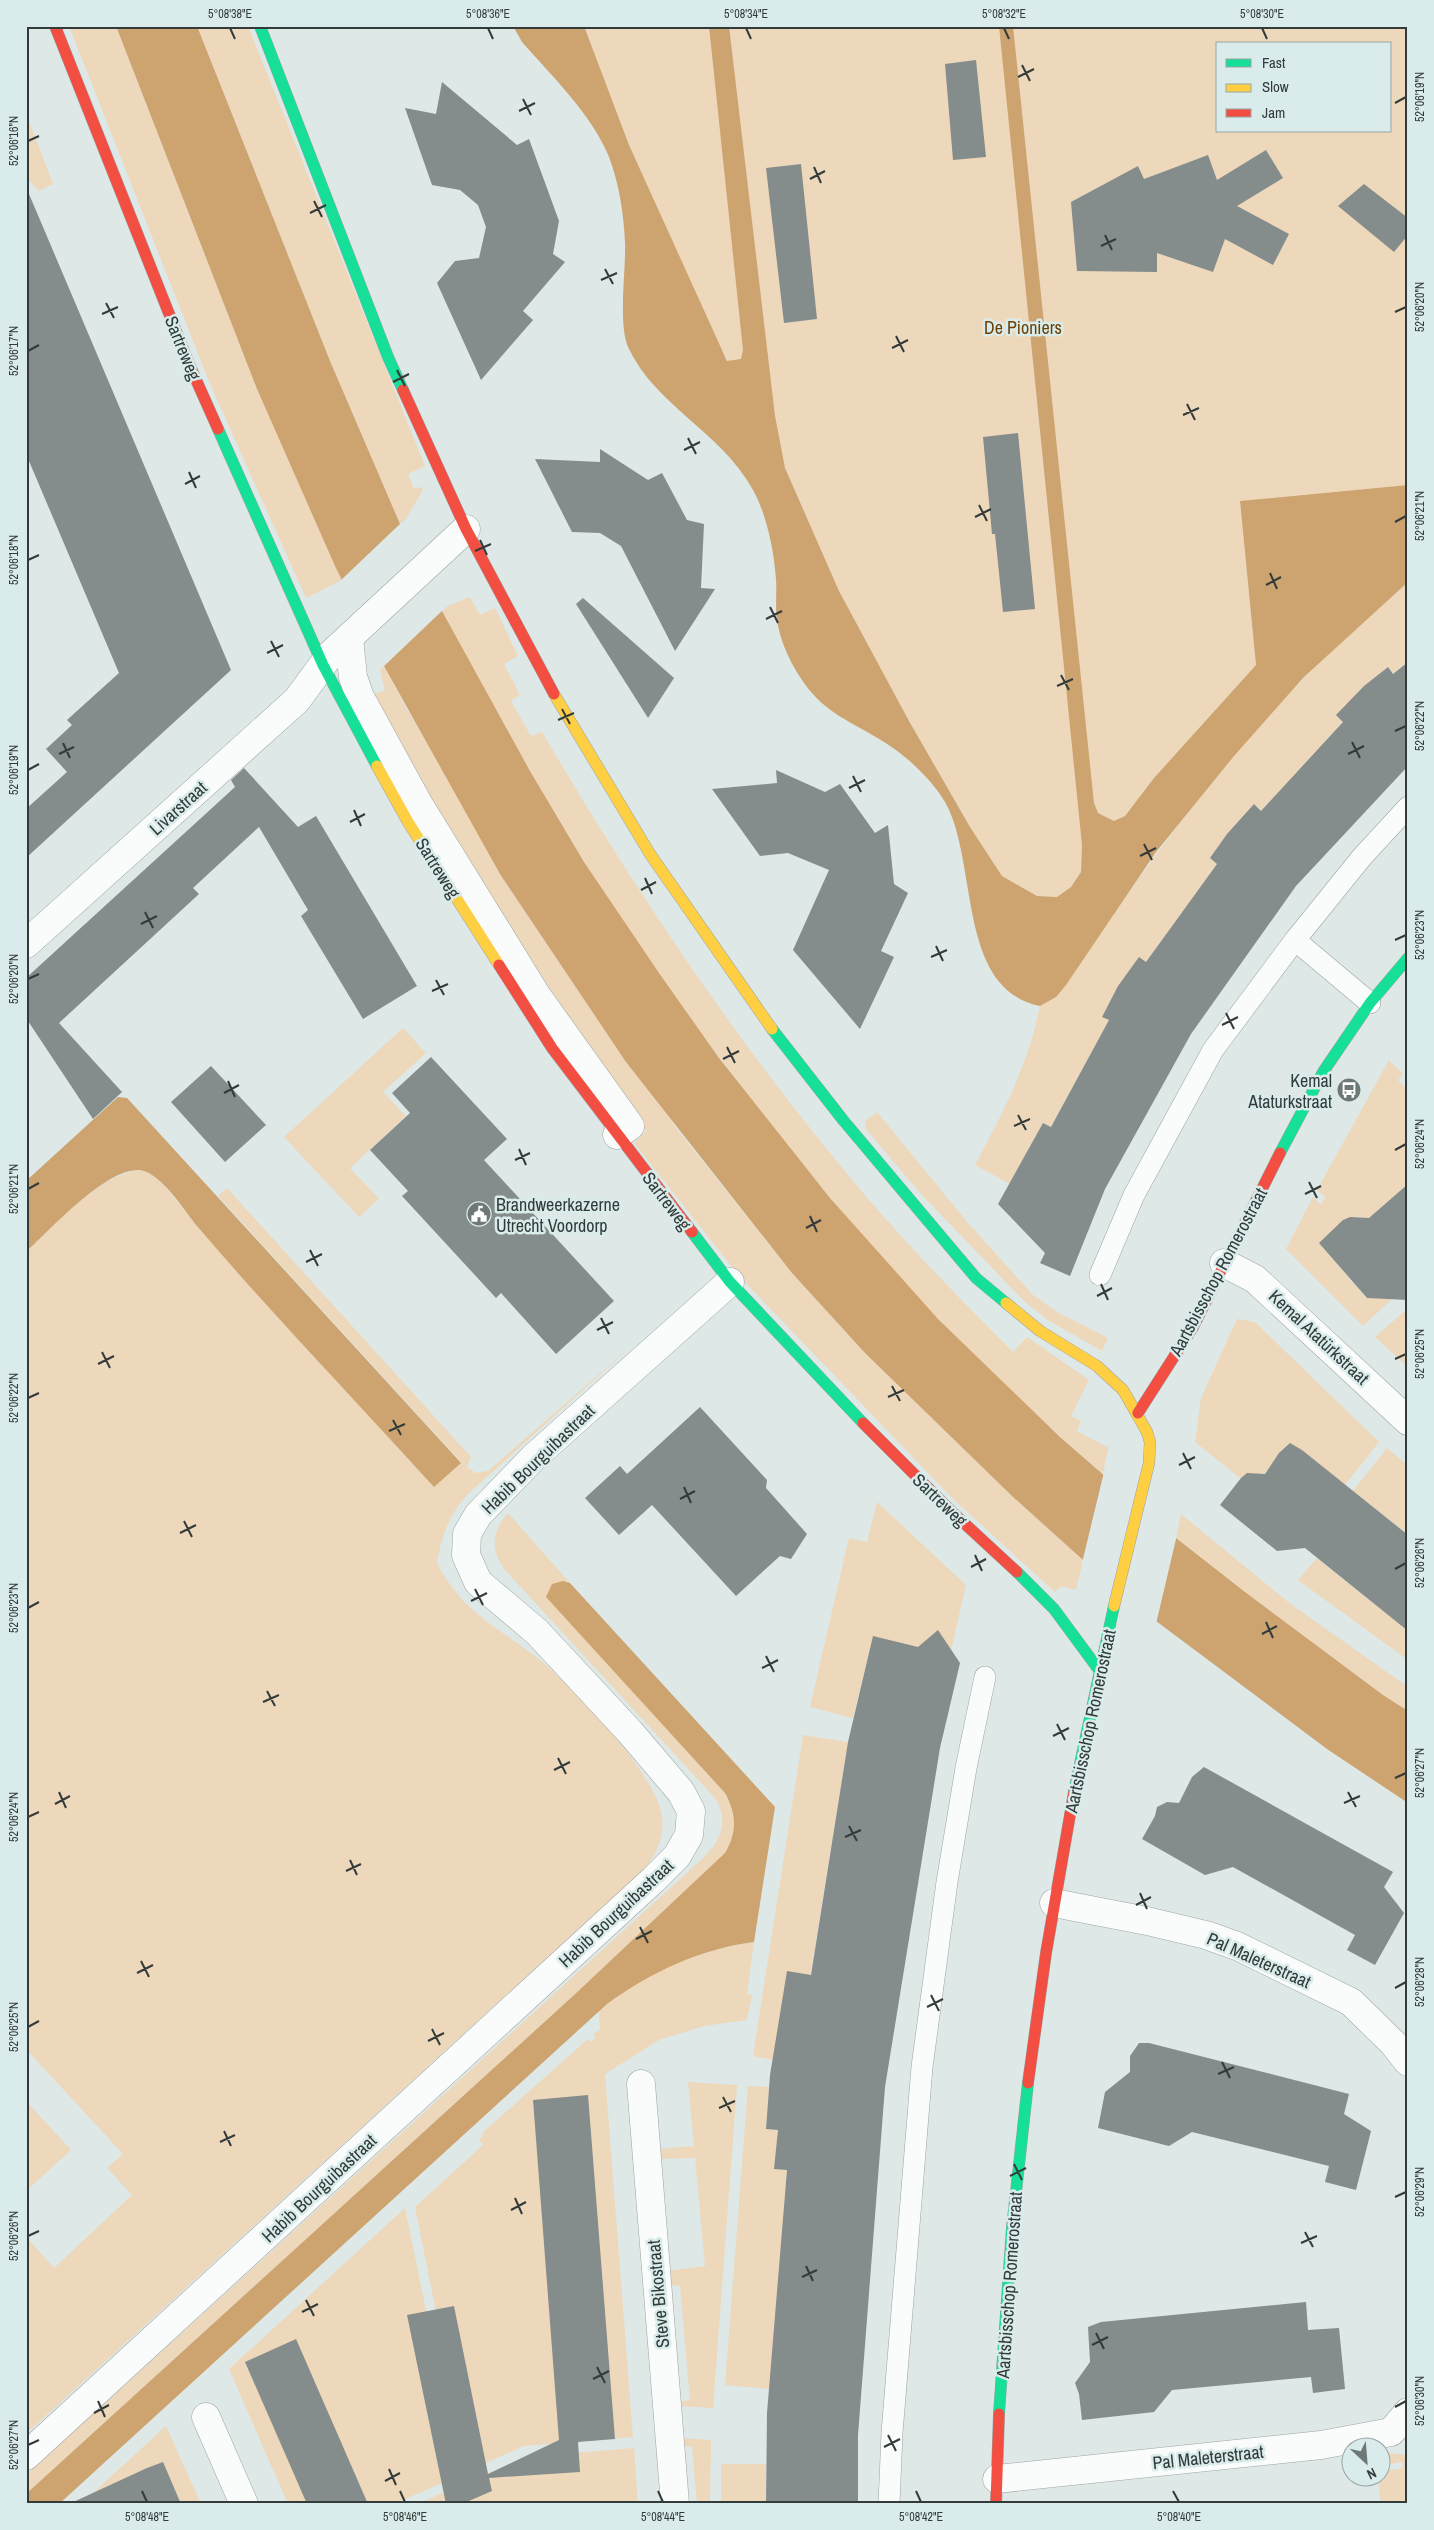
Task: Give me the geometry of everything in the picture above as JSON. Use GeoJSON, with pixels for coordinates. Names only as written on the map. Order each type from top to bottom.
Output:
{"type":"FeatureCollection","features":[{"type":"Feature","properties":{"kind":"street","name":"Sartreweg"},"geometry":{"type":"LineString","coordinates":[[55,26],[189,364],[322,665],[414,831],[552,1048],[730,1282],[938,1499],[1039,1592],[1054,1609],[1099,1670]]}},
{"type":"Feature","properties":{"kind":"street"},"geometry":{"type":"LineString","coordinates":[[260,26],[458,536],[650,854],[762,1016],[843,1120],[976,1278],[1040,1331],[1097,1366],[1123,1390],[1138,1413]]}},
{"type":"Feature","properties":{"kind":"street"},"geometry":{"type":"LineString","coordinates":[[322,665],[458,536]]}},
{"type":"Feature","properties":{"kind":"street"},"geometry":{"type":"LineString","coordinates":[[349,638],[354,677],[366,709],[418,803],[492,926],[542,1004],[630,1126],[617,1135]]}},
{"type":"Feature","properties":{"kind":"street","name":"Livarstraat"},"geometry":{"type":"LineString","coordinates":[[26,944],[297,700],[322,665]]}},
{"type":"Feature","properties":{"kind":"street","name":"Aartsbisschop Romerostraat"},"geometry":{"type":"LineString","coordinates":[[997,2492],[1016,2183],[1054,1902],[1078,1770],[1113,1608],[1146,1474],[1150,1442],[1138,1413],[1193,1327],[1323,1072],[1370,1003],[1408,958]]}},
{"type":"Feature","properties":{"kind":"street","name":"Kemal Atatürkstraat"},"geometry":{"type":"LineString","coordinates":[[1224,1263],[1255,1279],[1408,1420]]}},
{"type":"Feature","properties":{"kind":"street","name":"Habib Bourguibastraat"},"geometry":{"type":"LineString","coordinates":[[26,2456],[610,1920],[677,1856],[689,1835],[691,1811],[681,1792],[630,1732],[536,1632],[478,1582],[466,1555],[467,1534],[478,1515],[534,1457],[730,1282]]}},
{"type":"Feature","properties":{"kind":"street","name":"Pal Maleterstraat"},"geometry":{"type":"LineString","coordinates":[[1054,1902],[1206,1935],[1237,1946],[1351,2002],[1394,2043],[1408,2062]]}},
{"type":"Feature","properties":{"kind":"street","name":"Steve Bikostraat"},"geometry":{"type":"LineString","coordinates":[[641,2084],[675,2504]]}},
{"type":"Feature","properties":{"kind":"street","name":"Pal Maleterstraat"},"geometry":{"type":"LineString","coordinates":[[997,2492],[1370,2438],[1391,2432],[1408,2412]]}},
{"type":"Feature","properties":{"kind":"street"},"geometry":{"type":"LineString","coordinates":[[206,2417],[244,2504]]}},
{"type":"Feature","properties":{"kind":"lane"},"geometry":{"type":"LineString","coordinates":[[1100,1275],[1134,1195],[1214,1050],[1262,982],[1295,940],[1362,857],[1408,807]]}},
{"type":"Feature","properties":{"kind":"lane"},"geometry":{"type":"LineString","coordinates":[[1295,940],[1370,1003]]}},
{"type":"Feature","properties":{"kind":"lane"},"geometry":{"type":"LineString","coordinates":[[889,2504],[892,2433],[922,2066],[947,1882],[966,1768],[985,1678]]}},
{"type":"Feature","properties":{"kind":"green space"},"geometry":{"type":"Polygon","coordinates":[[[69,26],[116,26],[257,389],[342,580],[306,598],[210,384],[69,26]]]}},
{"type":"Feature","properties":{"kind":"green space"},"geometry":{"type":"Polygon","coordinates":[[[197,26],[248,26],[425,466],[408,474],[414,489],[421,487],[423,490],[406,519],[400,524],[330,361],[197,26]]]}},
{"type":"Feature","properties":{"kind":"green space","name":"De Pioniers"},"geometry":{"type":"Polygon","coordinates":[[[584,26],[1408,26],[1408,485],[1240,502],[1256,665],[1154,778],[1125,816],[1114,821],[1098,813],[1082,845],[1081,872],[1071,887],[1057,897],[1037,896],[1002,876],[970,827],[909,721],[839,591],[785,468],[716,338],[629,145],[584,26]]]}},
{"type":"Feature","properties":{"kind":"green space"},"geometry":{"type":"Polygon","coordinates":[[[26,113],[53,184],[39,191],[26,177],[26,113]]]}},
{"type":"Feature","properties":{"kind":"green space"},"geometry":{"type":"Polygon","coordinates":[[[1408,582],[1408,662],[1393,674],[1387,667],[1370,682],[1343,722],[1261,811],[1254,804],[1210,858],[1217,864],[1146,962],[1139,957],[1102,1016],[1109,1021],[1051,1127],[1043,1123],[1010,1184],[975,1165],[1014,1088],[1029,1048],[1040,1006],[1056,997],[1173,831],[1236,752],[1317,665],[1408,582]]]}},
{"type":"Feature","properties":{"kind":"green space"},"geometry":{"type":"Polygon","coordinates":[[[470,597],[480,615],[495,608],[518,656],[504,664],[520,695],[511,701],[531,736],[542,732],[655,914],[737,1032],[824,1146],[904,1240],[1013,1352],[1027,1337],[1089,1380],[1071,1416],[1081,1421],[1077,1431],[1107,1447],[1109,1443],[1103,1474],[999,1380],[890,1268],[776,1130],[665,984],[602,891],[564,829],[442,611],[448,606],[470,597]]]}},
{"type":"Feature","properties":{"kind":"green space"},"geometry":{"type":"Polygon","coordinates":[[[384,666],[406,708],[677,1129],[792,1273],[865,1353],[1012,1496],[1083,1560],[1076,1590],[1061,1586],[1055,1592],[953,1499],[740,1277],[634,1143],[646,1131],[577,1037],[517,947],[369,695],[385,691],[380,670],[384,666]]]}},
{"type":"Feature","properties":{"kind":"green space"},"geometry":{"type":"Polygon","coordinates":[[[403,1028],[426,1053],[383,1092],[406,1116],[350,1168],[379,1199],[359,1217],[284,1137],[403,1028]]]}},
{"type":"Feature","properties":{"kind":"green space"},"geometry":{"type":"Polygon","coordinates":[[[1389,1060],[1403,1074],[1398,1080],[1408,1091],[1408,1202],[1392,1198],[1365,1222],[1358,1217],[1345,1219],[1321,1245],[1366,1298],[1393,1298],[1363,1326],[1286,1249],[1313,1197],[1321,1205],[1325,1197],[1317,1190],[1389,1060]]]}},
{"type":"Feature","properties":{"kind":"green space"},"geometry":{"type":"Polygon","coordinates":[[[877,1112],[968,1223],[1033,1295],[1057,1312],[1108,1338],[1102,1351],[1048,1320],[1025,1302],[920,1193],[866,1129],[865,1121],[877,1112]]]}},
{"type":"Feature","properties":{"kind":"green space"},"geometry":{"type":"Polygon","coordinates":[[[137,1170],[147,1172],[160,1181],[214,1245],[434,1487],[461,1462],[218,1196],[227,1188],[471,1457],[467,1467],[476,1473],[488,1471],[637,1341],[467,1495],[455,1510],[447,1527],[437,1563],[447,1581],[471,1608],[483,1619],[541,1661],[573,1691],[612,1733],[645,1778],[656,1798],[663,1823],[661,1837],[656,1850],[645,1868],[26,2434],[26,2243],[29,2240],[54,2268],[132,2195],[107,2168],[123,2154],[26,2049],[26,1252],[91,1192],[121,1175],[137,1170]]]}},
{"type":"Feature","properties":{"kind":"green space"},"geometry":{"type":"Polygon","coordinates":[[[1405,1311],[1408,1315],[1408,1367],[1375,1337],[1405,1311]]]}},
{"type":"Feature","properties":{"kind":"green space"},"geometry":{"type":"Polygon","coordinates":[[[1237,1319],[1255,1322],[1379,1442],[1345,1485],[1296,1447],[1277,1458],[1262,1477],[1251,1473],[1240,1478],[1195,1442],[1201,1398],[1237,1319]]]}},
{"type":"Feature","properties":{"kind":"green space"},"geometry":{"type":"Polygon","coordinates":[[[1387,1448],[1408,1466],[1408,1535],[1353,1491],[1387,1448]]]}},
{"type":"Feature","properties":{"kind":"green space"},"geometry":{"type":"Polygon","coordinates":[[[877,1502],[966,1585],[950,1655],[950,1650],[945,1641],[921,1648],[873,1637],[853,1718],[810,1707],[849,1538],[867,1542],[877,1502]]]}},
{"type":"Feature","properties":{"kind":"green space"},"geometry":{"type":"Polygon","coordinates":[[[508,1513],[570,1583],[567,1581],[547,1596],[725,1793],[732,1809],[734,1824],[729,1846],[725,1854],[573,1996],[26,2494],[26,2475],[701,1860],[718,1839],[721,1832],[722,1816],[715,1798],[504,1569],[496,1554],[495,1540],[499,1527],[508,1513]]]}},
{"type":"Feature","properties":{"kind":"green space"},"geometry":{"type":"Polygon","coordinates":[[[1181,1514],[1288,1602],[1408,1687],[1408,1711],[1383,1695],[1176,1538],[1181,1514]]]}},
{"type":"Feature","properties":{"kind":"green space"},"geometry":{"type":"Polygon","coordinates":[[[1317,1558],[1408,1631],[1408,1643],[1404,1648],[1408,1652],[1408,1660],[1298,1580],[1317,1558]]]}},
{"type":"Feature","properties":{"kind":"green space"},"geometry":{"type":"Polygon","coordinates":[[[803,1735],[848,1742],[803,2022],[773,2060],[753,2056],[803,1735]]]}},
{"type":"Feature","properties":{"kind":"green space"},"geometry":{"type":"Polygon","coordinates":[[[754,1942],[747,1994],[752,1995],[747,2020],[704,2026],[659,2040],[605,2074],[633,2437],[524,2446],[468,2471],[415,2207],[483,2145],[479,2140],[483,2136],[481,2134],[588,2039],[591,2042],[595,2038],[593,2035],[600,2029],[599,2010],[634,1985],[672,1965],[733,1945],[754,1942]]]}},
{"type":"Feature","properties":{"kind":"green space"},"geometry":{"type":"Polygon","coordinates":[[[688,2082],[737,2085],[713,2408],[678,2406],[678,2402],[690,2400],[680,2286],[669,2285],[667,2271],[705,2266],[695,2158],[659,2159],[658,2149],[694,2146],[688,2082]]]}},
{"type":"Feature","properties":{"kind":"green space"},"geometry":{"type":"Polygon","coordinates":[[[748,2086],[769,2087],[766,2129],[790,2132],[770,2389],[725,2385],[748,2086]]]}},
{"type":"Feature","properties":{"kind":"green space"},"geometry":{"type":"Polygon","coordinates":[[[26,2101],[71,2150],[26,2191],[26,2101]]]}},
{"type":"Feature","properties":{"kind":"green space"},"geometry":{"type":"Polygon","coordinates":[[[405,2208],[460,2475],[394,2504],[288,2504],[229,2369],[405,2208]]]}},
{"type":"Feature","properties":{"kind":"green space"},"geometry":{"type":"Polygon","coordinates":[[[166,2426],[201,2504],[81,2504],[166,2426]]]}},
{"type":"Feature","properties":{"kind":"green space"},"geometry":{"type":"Polygon","coordinates":[[[680,2438],[711,2440],[710,2504],[697,2504],[692,2447],[681,2446],[680,2438]]]}},
{"type":"Feature","properties":{"kind":"green space"},"geometry":{"type":"Polygon","coordinates":[[[634,2448],[638,2504],[417,2504],[526,2457],[634,2448]]]}},
{"type":"Feature","properties":{"kind":"green space"},"geometry":{"type":"Polygon","coordinates":[[[1392,2453],[1408,2455],[1408,2504],[1381,2504],[1379,2488],[1392,2488],[1392,2470],[1403,2468],[1402,2462],[1392,2464],[1392,2453]]]}},
{"type":"Feature","properties":{"kind":"green space"},"geometry":{"type":"Polygon","coordinates":[[[721,2464],[766,2464],[766,2504],[721,2504],[721,2464]]]}},
{"type":"Feature","properties":{"kind":"shaded area"},"geometry":{"type":"Polygon","coordinates":[[[116,26],[197,26],[330,361],[400,524],[442,611],[530,771],[584,862],[719,1058],[830,1198],[938,1319],[1060,1437],[1176,1538],[1383,1695],[1408,1711],[1408,1803],[1327,1749],[1156,1621],[1083,1560],[1012,1496],[865,1353],[792,1273],[626,1062],[500,874],[384,666],[335,566],[257,389],[116,26]]]}},
{"type":"Feature","properties":{"kind":"shaded area"},"geometry":{"type":"Polygon","coordinates":[[[513,26],[584,26],[629,145],[727,361],[741,359],[743,350],[709,26],[729,26],[775,416],[785,468],[839,591],[909,721],[970,827],[1002,876],[1037,896],[1057,897],[1071,887],[1081,872],[1082,845],[999,26],[1013,26],[1094,803],[1098,813],[1114,821],[1125,816],[1154,778],[1256,665],[1240,501],[1408,485],[1408,582],[1304,677],[1234,756],[1156,852],[1066,985],[1056,997],[1040,1006],[1013,995],[994,975],[982,950],[955,827],[945,802],[935,787],[900,753],[820,702],[795,668],[785,649],[779,630],[776,615],[776,579],[772,545],[766,522],[753,490],[740,469],[724,451],[655,386],[640,368],[628,347],[623,324],[625,243],[623,221],[618,188],[609,157],[593,126],[558,82],[522,42],[513,26]]]}},
{"type":"Feature","properties":{"kind":"shaded area"},"geometry":{"type":"Polygon","coordinates":[[[118,1097],[127,1098],[461,1463],[434,1487],[255,1292],[170,1192],[154,1176],[138,1170],[124,1173],[110,1180],[79,1202],[26,1252],[26,1181],[118,1097]]]}},
{"type":"Feature","properties":{"kind":"shaded area"},"geometry":{"type":"Polygon","coordinates":[[[563,1581],[570,1583],[775,1807],[754,1942],[734,1945],[695,1956],[659,1972],[607,2004],[59,2504],[26,2504],[26,2494],[573,1996],[725,1853],[732,1838],[734,1823],[732,1809],[725,1793],[546,1597],[552,1584],[563,1581]]]}},
{"type":"Feature","properties":{"kind":"pier"},"geometry":{"type":"Polygon","coordinates":[[[402,522],[444,609],[382,668],[340,581],[402,522]]]}},
{"type":"Feature","properties":{"kind":"pier"},"geometry":{"type":"Polygon","coordinates":[[[1104,1472],[1177,1535],[1156,1624],[1082,1563],[1104,1472]]]}},
{"type":"Feature","properties":{"kind":"building"},"geometry":{"type":"Polygon","coordinates":[[[976,60],[986,157],[953,160],[945,64],[976,60]]]}},
{"type":"Feature","properties":{"kind":"building"},"geometry":{"type":"Polygon","coordinates":[[[442,82],[517,145],[529,139],[559,221],[553,254],[565,262],[523,311],[533,320],[481,380],[437,283],[455,261],[479,258],[486,227],[478,205],[460,190],[432,185],[405,108],[436,114],[442,82]]]}},
{"type":"Feature","properties":{"kind":"building"},"geometry":{"type":"Polygon","coordinates":[[[1266,150],[1283,178],[1237,206],[1289,234],[1273,265],[1225,239],[1213,272],[1157,253],[1157,272],[1077,271],[1071,202],[1138,166],[1144,179],[1208,155],[1217,180],[1266,150]]]}},
{"type":"Feature","properties":{"kind":"building"},"geometry":{"type":"Polygon","coordinates":[[[801,164],[817,319],[784,323],[766,168],[801,164]]]}},
{"type":"Feature","properties":{"kind":"building"},"geometry":{"type":"Polygon","coordinates":[[[1364,184],[1408,218],[1408,235],[1394,252],[1338,206],[1364,184]]]}},
{"type":"Feature","properties":{"kind":"building"},"geometry":{"type":"Polygon","coordinates":[[[26,187],[231,670],[26,858],[26,809],[67,772],[46,749],[72,725],[67,720],[119,673],[26,454],[26,187]]]}},
{"type":"Feature","properties":{"kind":"building"},"geometry":{"type":"Polygon","coordinates":[[[1018,433],[1035,609],[1003,612],[995,534],[992,534],[983,437],[1018,433]]]}},
{"type":"Feature","properties":{"kind":"building"},"geometry":{"type":"Polygon","coordinates":[[[600,449],[648,480],[662,473],[687,520],[704,524],[701,588],[715,589],[675,651],[621,546],[600,533],[572,532],[535,459],[600,462],[600,449]]]}},
{"type":"Feature","properties":{"kind":"building"},"geometry":{"type":"Polygon","coordinates":[[[583,598],[674,678],[648,718],[576,604],[583,598]]]}},
{"type":"Feature","properties":{"kind":"building"},"geometry":{"type":"Polygon","coordinates":[[[1408,662],[1408,766],[1296,886],[1191,1034],[1105,1189],[1070,1276],[1040,1263],[1045,1253],[998,1204],[1043,1123],[1051,1127],[1109,1020],[1102,1017],[1118,986],[1139,957],[1146,962],[1217,864],[1210,858],[1227,834],[1254,804],[1261,811],[1343,722],[1336,715],[1364,686],[1388,667],[1393,674],[1408,662]]]}},
{"type":"Feature","properties":{"kind":"building"},"geometry":{"type":"Polygon","coordinates":[[[244,768],[298,827],[316,816],[417,986],[363,1019],[301,916],[308,910],[259,827],[193,888],[199,894],[59,1023],[122,1092],[93,1119],[26,1018],[26,978],[235,787],[231,780],[244,768]]]}},
{"type":"Feature","properties":{"kind":"building"},"geometry":{"type":"Polygon","coordinates":[[[776,770],[825,792],[840,784],[875,833],[888,825],[894,884],[908,893],[881,951],[894,957],[860,1029],[793,950],[829,870],[788,853],[760,856],[712,789],[777,783],[776,770]]]}},
{"type":"Feature","properties":{"kind":"building"},"geometry":{"type":"Polygon","coordinates":[[[431,1057],[507,1139],[484,1160],[614,1301],[556,1354],[501,1293],[496,1298],[402,1196],[408,1191],[370,1150],[410,1113],[392,1093],[431,1057]]]}},
{"type":"Feature","properties":{"kind":"building"},"geometry":{"type":"Polygon","coordinates":[[[211,1066],[266,1125],[225,1162],[171,1102],[211,1066]]]}},
{"type":"Feature","properties":{"kind":"building"},"geometry":{"type":"Polygon","coordinates":[[[1408,1184],[1408,1300],[1367,1298],[1319,1243],[1343,1220],[1350,1217],[1369,1218],[1408,1184]]]}},
{"type":"Feature","properties":{"kind":"building"},"geometry":{"type":"Polygon","coordinates":[[[700,1407],[767,1480],[766,1488],[807,1534],[791,1559],[780,1556],[736,1596],[652,1505],[619,1535],[585,1498],[620,1466],[627,1474],[700,1407]]]}},
{"type":"Feature","properties":{"kind":"building"},"geometry":{"type":"Polygon","coordinates":[[[1290,1443],[1302,1450],[1408,1535],[1408,1631],[1305,1548],[1277,1551],[1220,1505],[1247,1473],[1265,1474],[1279,1453],[1290,1443]]]}},
{"type":"Feature","properties":{"kind":"building"},"geometry":{"type":"Polygon","coordinates":[[[938,1630],[960,1663],[940,1748],[885,2087],[858,2435],[858,2504],[766,2504],[767,2413],[787,2170],[774,2169],[778,2130],[766,2129],[770,2075],[787,1971],[811,1975],[848,1742],[873,1636],[918,1647],[938,1630]]]}},
{"type":"Feature","properties":{"kind":"building"},"geometry":{"type":"Polygon","coordinates":[[[1204,1767],[1393,1872],[1384,1887],[1404,1913],[1375,1965],[1347,1950],[1355,1935],[1233,1867],[1205,1875],[1142,1839],[1155,1816],[1157,1807],[1167,1802],[1179,1803],[1192,1777],[1204,1767]]]}},
{"type":"Feature","properties":{"kind":"building"},"geometry":{"type":"Polygon","coordinates":[[[1139,2043],[1149,2043],[1349,2094],[1344,2114],[1371,2131],[1356,2190],[1325,2182],[1329,2166],[1192,2132],[1169,2146],[1098,2128],[1105,2092],[1130,2072],[1130,2056],[1139,2043]]]}},
{"type":"Feature","properties":{"kind":"building"},"geometry":{"type":"Polygon","coordinates":[[[588,2095],[615,2439],[578,2442],[580,2472],[489,2478],[492,2491],[462,2504],[446,2504],[407,2315],[454,2306],[488,2474],[559,2440],[533,2100],[588,2095]]]}},
{"type":"Feature","properties":{"kind":"building"},"geometry":{"type":"Polygon","coordinates":[[[1306,2302],[1308,2330],[1339,2328],[1345,2389],[1313,2393],[1311,2377],[1172,2390],[1154,2412],[1082,2420],[1079,2394],[1075,2383],[1090,2362],[1088,2327],[1101,2322],[1306,2302]]]}},
{"type":"Feature","properties":{"kind":"building"},"geometry":{"type":"Polygon","coordinates":[[[296,2339],[368,2504],[307,2504],[245,2362],[296,2339]]]}},
{"type":"Feature","properties":{"kind":"building"},"geometry":{"type":"Polygon","coordinates":[[[163,2462],[181,2504],[69,2504],[147,2468],[163,2462]]]}},
{"type":"Feature","properties":{"kind":"traffic: fast"},"geometry":{"type":"LineString","coordinates":[[260,26],[388,357],[403,390]]}},
{"type":"Feature","properties":{"kind":"traffic: fast"},"geometry":{"type":"LineString","coordinates":[[218,429],[323,665],[377,766]]}},
{"type":"Feature","properties":{"kind":"traffic: fast"},"geometry":{"type":"LineString","coordinates":[[1280,1153],[1323,1072],[1370,1003],[1408,958]]}},
{"type":"Feature","properties":{"kind":"traffic: fast"},"geometry":{"type":"LineString","coordinates":[[772,1029],[843,1120],[976,1278],[1006,1303]]}},
{"type":"Feature","properties":{"kind":"traffic: fast"},"geometry":{"type":"LineString","coordinates":[[692,1232],[730,1282],[863,1423]]}},
{"type":"Feature","properties":{"kind":"traffic: fast"},"geometry":{"type":"LineString","coordinates":[[1017,1572],[1054,1609],[1099,1670]]}},
{"type":"Feature","properties":{"kind":"traffic: fast"},"geometry":{"type":"LineString","coordinates":[[1074,1792],[1114,1606]]}},
{"type":"Feature","properties":{"kind":"traffic: fast"},"geometry":{"type":"LineString","coordinates":[[999,2414],[1012,2228],[1028,2083]]}},
{"type":"Feature","properties":{"kind":"traffic: slow"},"geometry":{"type":"LineString","coordinates":[[554,694],[650,854],[772,1029]]}},
{"type":"Feature","properties":{"kind":"traffic: slow"},"geometry":{"type":"LineString","coordinates":[[377,766],[408,822],[499,965]]}},
{"type":"Feature","properties":{"kind":"traffic: slow"},"geometry":{"type":"LineString","coordinates":[[1006,1303],[1040,1331],[1097,1366],[1123,1390],[1147,1432],[1150,1442],[1149,1463],[1114,1606]]}},
{"type":"Feature","properties":{"kind":"traffic: jam"},"geometry":{"type":"LineString","coordinates":[[55,26],[189,364],[218,429]]}},
{"type":"Feature","properties":{"kind":"traffic: jam"},"geometry":{"type":"LineString","coordinates":[[403,390],[466,529],[554,694]]}},
{"type":"Feature","properties":{"kind":"traffic: jam"},"geometry":{"type":"LineString","coordinates":[[499,965],[552,1048],[692,1232]]}},
{"type":"Feature","properties":{"kind":"traffic: jam"},"geometry":{"type":"LineString","coordinates":[[1138,1413],[1193,1327],[1280,1153]]}},
{"type":"Feature","properties":{"kind":"traffic: jam"},"geometry":{"type":"LineString","coordinates":[[863,1423],[952,1512],[1017,1572]]}},
{"type":"Feature","properties":{"kind":"traffic: jam"},"geometry":{"type":"LineString","coordinates":[[1028,2083],[1046,1953],[1074,1792]]}},
{"type":"Feature","properties":{"kind":"traffic: jam"},"geometry":{"type":"LineString","coordinates":[[996,2504],[999,2414]]}},
{"type":"Feature","properties":{"kind":"place","name":"Kemal Ataturkstraat"},"geometry":{"type":"Point","coordinates":[1349,1090]}},
{"type":"Feature","properties":{"kind":"place","name":"Brandweerkazerne Utrecht Voordorp"},"geometry":{"type":"Point","coordinates":[479,1214]}}]}
